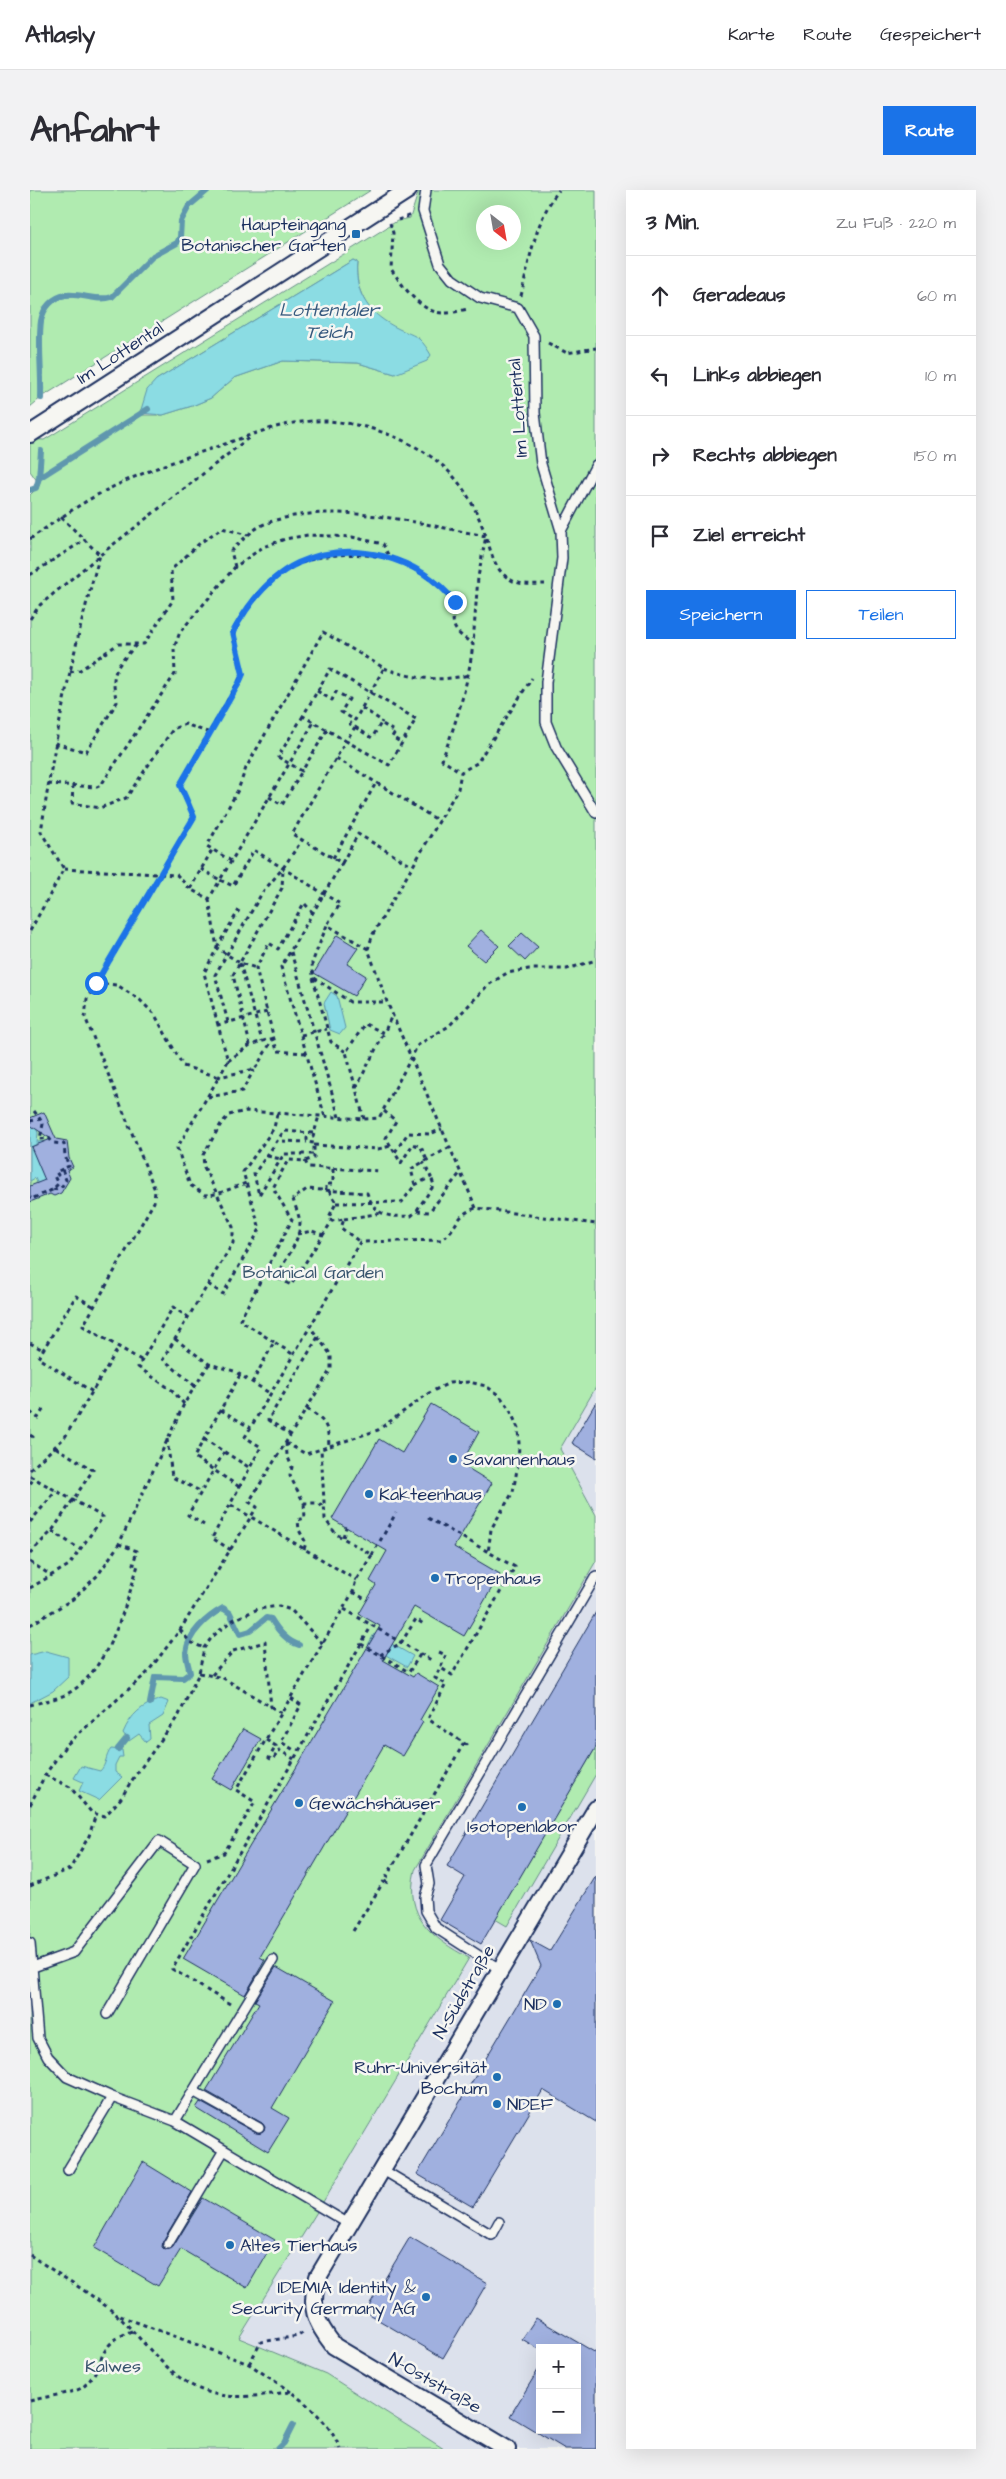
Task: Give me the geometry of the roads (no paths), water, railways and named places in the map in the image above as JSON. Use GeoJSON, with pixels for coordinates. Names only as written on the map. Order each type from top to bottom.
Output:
{"type":"FeatureCollection","features":[{"type":"Feature","properties":{"kind":"street","name":"Im Lottental"},"geometry":{"type":"LineString","coordinates":[[30,434],[408,190]]}},
{"type":"Feature","properties":{"kind":"street","name":"N-Südstraße"},"geometry":{"type":"LineString","coordinates":[[343,2352],[334,2346],[319,2325],[314,2308],[313,2294],[318,2277],[596,1808]]}},
{"type":"Feature","properties":{"kind":"street","name":"N-Oststraße"},"geometry":{"type":"LineString","coordinates":[[343,2352],[507,2449]]}},
{"type":"Feature","properties":{"kind":"lane","name":"Im Lottental"},"geometry":{"type":"LineString","coordinates":[[426,190],[423,211],[440,264],[463,289],[480,298],[518,308],[534,336],[535,413],[541,464],[561,531],[562,558],[546,682],[546,722],[556,747],[596,813]]}},
{"type":"Feature","properties":{"kind":"lane"},"geometry":{"type":"LineString","coordinates":[[561,531],[596,466]]}},
{"type":"Feature","properties":{"kind":"lane"},"geometry":{"type":"LineString","coordinates":[[501,1970],[436,1928],[426,1911],[425,1897],[430,1884],[426,1865],[596,1576]]}},
{"type":"Feature","properties":{"kind":"lane"},"geometry":{"type":"LineString","coordinates":[[33,1968],[74,1952],[159,1841],[195,1864],[107,2014]]}},
{"type":"Feature","properties":{"kind":"lane"},"geometry":{"type":"LineString","coordinates":[[30,1943],[38,2038],[48,2057],[67,2077],[112,2097],[175,2121],[349,2224]]}},
{"type":"Feature","properties":{"kind":"lane"},"geometry":{"type":"LineString","coordinates":[[175,2121],[273,1960]]}},
{"type":"Feature","properties":{"kind":"lane"},"geometry":{"type":"LineString","coordinates":[[193,2091],[259,2128]]}},
{"type":"Feature","properties":{"kind":"lane"},"geometry":{"type":"LineString","coordinates":[[68,2170],[112,2097]]}},
{"type":"Feature","properties":{"kind":"lane"},"geometry":{"type":"LineString","coordinates":[[168,2244],[224,2150]]}},
{"type":"Feature","properties":{"kind":"lane"},"geometry":{"type":"LineString","coordinates":[[383,2170],[492,2235],[499,2222]]}},
{"type":"Feature","properties":{"kind":"water","name":"Lottentaler Teich"},"geometry":{"type":"Polygon","coordinates":[[[353,260],[357,262],[358,284],[366,303],[380,317],[421,341],[431,355],[427,361],[395,374],[358,363],[283,361],[234,378],[211,398],[192,406],[163,415],[140,413],[147,390],[156,380],[353,260]]]}},
{"type":"Feature","properties":{"kind":"water"},"geometry":{"type":"Polygon","coordinates":[[[331,992],[337,996],[345,1028],[340,1034],[330,1030],[324,1003],[331,992]]]}},
{"type":"Feature","properties":{"kind":"water"},"geometry":{"type":"Polygon","coordinates":[[[35,1124],[38,1133],[37,1142],[47,1141],[43,1149],[39,1143],[31,1147],[55,1174],[39,1187],[35,1178],[30,1181],[30,1125],[35,1124]]]}},
{"type":"Feature","properties":{"kind":"water"},"geometry":{"type":"Polygon","coordinates":[[[374,1634],[413,1656],[407,1667],[368,1645],[374,1634]]]}},
{"type":"Feature","properties":{"kind":"water"},"geometry":{"type":"Polygon","coordinates":[[[46,1651],[68,1657],[68,1677],[53,1691],[30,1703],[30,1655],[46,1651]]]}},
{"type":"Feature","properties":{"kind":"water"},"geometry":{"type":"Polygon","coordinates":[[[161,1699],[169,1702],[163,1716],[149,1725],[150,1739],[146,1742],[139,1734],[129,1741],[123,1733],[134,1715],[148,1704],[161,1699]]]}},
{"type":"Feature","properties":{"kind":"water"},"geometry":{"type":"Polygon","coordinates":[[[111,1749],[122,1750],[123,1757],[119,1757],[115,1765],[115,1772],[122,1777],[99,1800],[79,1791],[83,1782],[74,1778],[81,1766],[100,1771],[111,1749]]]}},
{"type":"Feature","properties":{"kind":"waterway"},"geometry":{"type":"LineString","coordinates":[[41,398],[40,329],[42,316],[46,308],[57,298],[66,295],[101,299],[112,297],[153,256],[177,243],[180,237],[181,221],[189,206],[208,190]]}},
{"type":"Feature","properties":{"kind":"waterway","name":"Lottentaler Teich"},"geometry":{"type":"LineString","coordinates":[[39,478],[148,409]]}},
{"type":"Feature","properties":{"kind":"waterway"},"geometry":{"type":"LineString","coordinates":[[30,490],[36,488],[39,478],[41,451]]}},
{"type":"Feature","properties":{"kind":"waterway"},"geometry":{"type":"LineString","coordinates":[[150,1703],[155,1677],[183,1678],[190,1673],[186,1658],[190,1639],[199,1626],[223,1608],[230,1613],[240,1634],[250,1631],[266,1618],[271,1619],[286,1638],[299,1645]]}},
{"type":"Feature","properties":{"kind":"waterway"},"geometry":{"type":"LineString","coordinates":[[118,1749],[127,1738]]}},
{"type":"Feature","properties":{"kind":"waterway"},"geometry":{"type":"LineString","coordinates":[[278,2449],[284,2443],[293,2425]]}},
{"type":"Feature","properties":{"kind":"place","name":"Haupteingang Botanischer Garten"},"geometry":{"type":"Point","coordinates":[356,234]}},
{"type":"Feature","properties":{"kind":"place","name":"Savannenhaus"},"geometry":{"type":"Point","coordinates":[453,1459]}},
{"type":"Feature","properties":{"kind":"place","name":"Kakteenhaus"},"geometry":{"type":"Point","coordinates":[369,1494]}},
{"type":"Feature","properties":{"kind":"place","name":"Tropenhaus"},"geometry":{"type":"Point","coordinates":[435,1578]}},
{"type":"Feature","properties":{"kind":"place","name":"Gewächshäuser"},"geometry":{"type":"Point","coordinates":[299,1803]}},
{"type":"Feature","properties":{"kind":"place","name":"Isotopenlabor"},"geometry":{"type":"Point","coordinates":[522,1807]}},
{"type":"Feature","properties":{"kind":"place","name":"ND"},"geometry":{"type":"Point","coordinates":[557,2004]}},
{"type":"Feature","properties":{"kind":"place","name":"Ruhr-Universität Bochum"},"geometry":{"type":"Point","coordinates":[497,2077]}},
{"type":"Feature","properties":{"kind":"place","name":"NDEF"},"geometry":{"type":"Point","coordinates":[497,2104]}},
{"type":"Feature","properties":{"kind":"place","name":"Altes Tierhaus"},"geometry":{"type":"Point","coordinates":[230,2245]}},
{"type":"Feature","properties":{"kind":"place","name":"IDEMIA Identity & Security Germany AG"},"geometry":{"type":"Point","coordinates":[426,2297]}},
{"type":"Feature","properties":{"kind":"park label","name":"Botanical Garden"},"geometry":{"type":"Point","coordinates":[313,1272]}},
{"type":"Feature","properties":{"kind":"park label","name":"Kalwes"},"geometry":{"type":"Point","coordinates":[113,2366]}}]}
